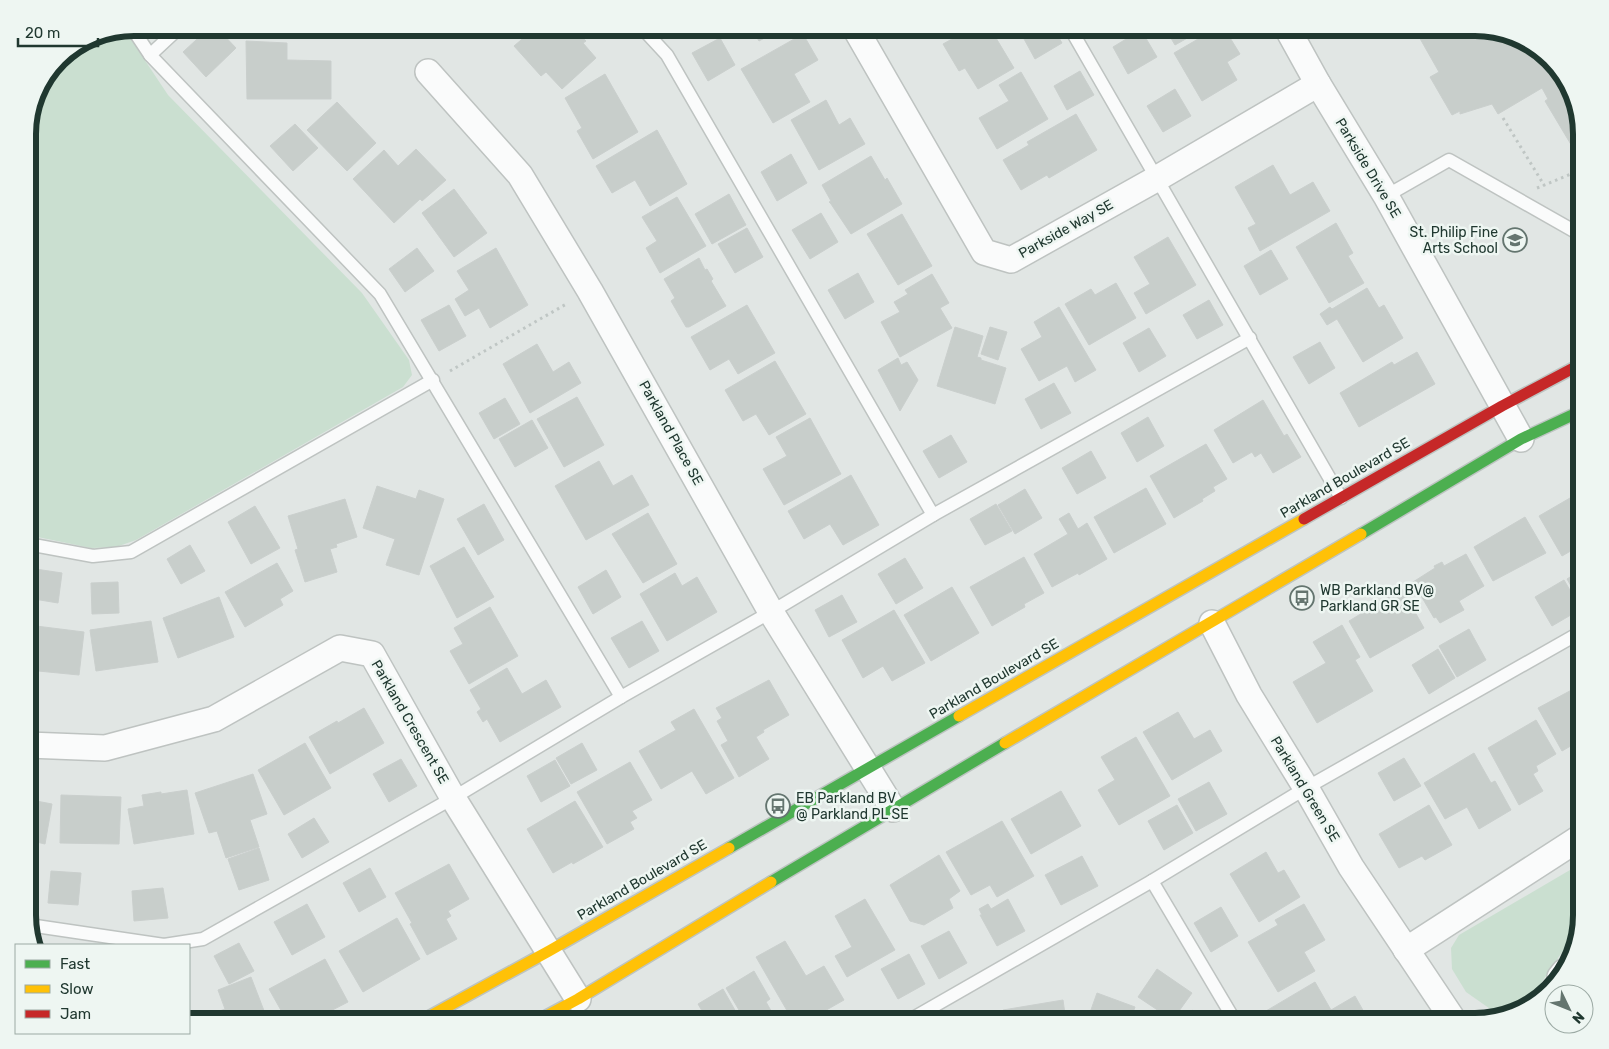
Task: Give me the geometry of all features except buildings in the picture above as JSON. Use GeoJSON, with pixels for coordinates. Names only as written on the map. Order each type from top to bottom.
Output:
{"type":"FeatureCollection","features":[{"type":"Feature","properties":{"kind":"street","name":"Parkside Way SE"},"geometry":{"type":"LineString","coordinates":[[860,36],[984,252],[1011,260],[1156,179],[1318,84]]}},
{"type":"Feature","properties":{"kind":"street","name":"Parkside Drive SE"},"geometry":{"type":"LineString","coordinates":[[1291,36],[1318,84],[1386,196],[1521,439]]}},
{"type":"Feature","properties":{"kind":"street","name":"Parkland Place SE"},"geometry":{"type":"LineString","coordinates":[[428,72],[520,175],[590,291],[771,612],[893,809]]}},
{"type":"Feature","properties":{"kind":"street","name":"Parkland Boulevard SE"},"geometry":{"type":"LineString","coordinates":[[437,1013],[1502,406],[1573,369]]}},
{"type":"Feature","properties":{"kind":"street"},"geometry":{"type":"LineString","coordinates":[[553,1013],[893,809],[1212,623],[1521,439],[1573,415]]}},
{"type":"Feature","properties":{"kind":"street","name":"Parkland Green SE"},"geometry":{"type":"LineString","coordinates":[[1212,623],[1249,695],[1306,788],[1351,867],[1448,1013]]}},
{"type":"Feature","properties":{"kind":"street","name":"Parkland Crescent SE"},"geometry":{"type":"LineString","coordinates":[[36,745],[104,748],[214,720],[340,648],[372,654],[453,798],[578,999]]}},
{"type":"Feature","properties":{"kind":"street"},"geometry":{"type":"LineString","coordinates":[[1406,950],[1573,843]]}},
{"type":"Feature","properties":{"kind":"lane"},"geometry":{"type":"LineString","coordinates":[[137,36],[150,55],[380,294],[621,697]]}},
{"type":"Feature","properties":{"kind":"lane"},"geometry":{"type":"LineString","coordinates":[[150,55],[170,36]]}},
{"type":"Feature","properties":{"kind":"lane"},"geometry":{"type":"LineString","coordinates":[[650,36],[667,54],[933,516]]}},
{"type":"Feature","properties":{"kind":"lane"},"geometry":{"type":"LineString","coordinates":[[1075,36],[1341,498]]}},
{"type":"Feature","properties":{"kind":"lane"},"geometry":{"type":"LineString","coordinates":[[1386,196],[1449,160],[1573,231]]}},
{"type":"Feature","properties":{"kind":"lane"},"geometry":{"type":"LineString","coordinates":[[170,944],[203,939],[453,798],[621,697],[771,612],[933,516],[1250,338]]}},
{"type":"Feature","properties":{"kind":"lane"},"geometry":{"type":"LineString","coordinates":[[36,545],[93,556],[130,552],[433,380]]}},
{"type":"Feature","properties":{"kind":"lane"},"geometry":{"type":"LineString","coordinates":[[924,1013],[1152,881],[1306,788],[1573,637]]}},
{"type":"Feature","properties":{"kind":"lane"},"geometry":{"type":"LineString","coordinates":[[1152,881],[1229,1013]]}},
{"type":"Feature","properties":{"kind":"lane"},"geometry":{"type":"LineString","coordinates":[[37,926],[157,944]]}},
{"type":"Feature","properties":{"kind":"path"},"geometry":{"type":"LineString","coordinates":[[1504,118],[1544,185]]}},
{"type":"Feature","properties":{"kind":"path"},"geometry":{"type":"LineString","coordinates":[[1516,199],[1573,173]]}},
{"type":"Feature","properties":{"kind":"path"},"geometry":{"type":"LineString","coordinates":[[433,380],[590,291]]}},
{"type":"Feature","properties":{"kind":"green space"},"geometry":{"type":"Polygon","coordinates":[[[129,36],[168,95],[362,293],[409,360],[412,375],[403,387],[136,540],[116,547],[91,548],[36,537],[36,128],[40,109],[49,85],[74,56],[91,46],[115,38],[129,36]]]}},
{"type":"Feature","properties":{"kind":"green space"},"geometry":{"type":"Polygon","coordinates":[[[1570,870],[1573,871],[1573,915],[1569,942],[1534,994],[1524,1000],[1493,1011],[1466,992],[1452,969],[1451,948],[1459,935],[1570,870]]]}},
{"type":"Feature","properties":{"kind":"traffic: fast"},"geometry":{"type":"LineString","coordinates":[[1361,534],[1521,439],[1573,415]]}},
{"type":"Feature","properties":{"kind":"traffic: fast"},"geometry":{"type":"LineString","coordinates":[[729,848],[959,716]]}},
{"type":"Feature","properties":{"kind":"traffic: fast"},"geometry":{"type":"LineString","coordinates":[[771,882],[1005,743]]}},
{"type":"Feature","properties":{"kind":"traffic: slow"},"geometry":{"type":"LineString","coordinates":[[959,716],[1304,519]]}},
{"type":"Feature","properties":{"kind":"traffic: slow"},"geometry":{"type":"LineString","coordinates":[[1005,743],[1361,534]]}},
{"type":"Feature","properties":{"kind":"traffic: slow"},"geometry":{"type":"LineString","coordinates":[[436,1013],[549,951],[729,848]]}},
{"type":"Feature","properties":{"kind":"traffic: slow"},"geometry":{"type":"LineString","coordinates":[[552,1013],[771,882]]}},
{"type":"Feature","properties":{"kind":"traffic: jam"},"geometry":{"type":"LineString","coordinates":[[1304,519],[1502,406],[1573,368]]}},
{"type":"Feature","properties":{"kind":"place","name":"St. Philip Fine Arts School"},"geometry":{"type":"Point","coordinates":[1515,240]}},
{"type":"Feature","properties":{"kind":"place","name":"WB Parkland BV@ Parkland GR SE"},"geometry":{"type":"Point","coordinates":[1302,598]}},
{"type":"Feature","properties":{"kind":"place","name":"EB Parkland BV @ Parkland PL SE"},"geometry":{"type":"Point","coordinates":[778,806]}}]}
